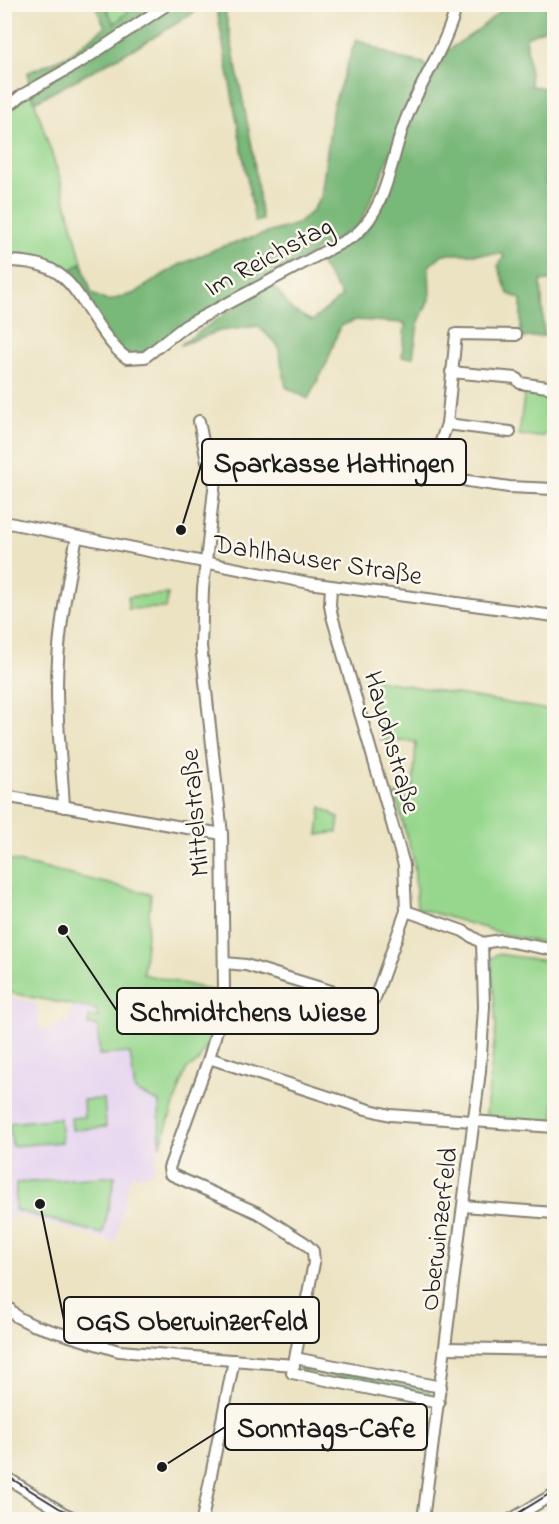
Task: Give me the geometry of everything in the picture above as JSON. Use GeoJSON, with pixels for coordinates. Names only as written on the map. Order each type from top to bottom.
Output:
{"type":"FeatureCollection","features":[{"type":"Feature","properties":{"kind":"street"},"geometry":{"type":"LineString","coordinates":[[4,110],[22,95],[82,61],[168,4]]}},
{"type":"Feature","properties":{"kind":"street","name":"Im Reichstag"},"geometry":{"type":"LineString","coordinates":[[4,261],[38,263],[57,270],[68,281],[115,349],[127,358],[145,357],[185,326],[354,236],[363,229],[387,182],[405,121],[442,49],[457,4]]}},
{"type":"Feature","properties":{"kind":"street"},"geometry":{"type":"LineString","coordinates":[[430,473],[447,424],[456,334],[516,335]]}},
{"type":"Feature","properties":{"kind":"street"},"geometry":{"type":"LineString","coordinates":[[451,372],[516,378],[520,382],[555,388]]}},
{"type":"Feature","properties":{"kind":"street"},"geometry":{"type":"LineString","coordinates":[[200,421],[207,462],[217,471],[223,466],[231,465],[327,478],[371,460],[380,459],[430,473],[501,486],[555,489]]}},
{"type":"Feature","properties":{"kind":"street"},"geometry":{"type":"LineString","coordinates":[[447,424],[510,432]]}},
{"type":"Feature","properties":{"kind":"street","name":"Mittelstraße"},"geometry":{"type":"LineString","coordinates":[[217,471],[206,564],[201,655],[222,834],[225,963],[220,1019],[198,1098],[169,1168],[170,1174],[258,1213],[305,1243],[313,1251],[314,1263],[295,1362]]}},
{"type":"Feature","properties":{"kind":"street","name":"Dahlhauser Straße"},"geometry":{"type":"LineString","coordinates":[[4,522],[206,564],[331,586],[555,616]]}},
{"type":"Feature","properties":{"kind":"street"},"geometry":{"type":"LineString","coordinates":[[64,807],[58,663],[66,588],[77,537]]}},
{"type":"Feature","properties":{"kind":"street","name":"Haydnstraße"},"geometry":{"type":"LineString","coordinates":[[331,586],[332,616],[402,858],[406,911]]}},
{"type":"Feature","properties":{"kind":"street"},"geometry":{"type":"LineString","coordinates":[[4,796],[222,834]]}},
{"type":"Feature","properties":{"kind":"street"},"geometry":{"type":"LineString","coordinates":[[225,963],[246,965],[370,1003],[375,998],[406,911],[463,931],[482,943],[501,940],[555,950]]}},
{"type":"Feature","properties":{"kind":"street","name":"Oberwinzerfeld"},"geometry":{"type":"LineString","coordinates":[[423,1520],[474,1122],[484,1014],[482,943]]}},
{"type":"Feature","properties":{"kind":"street"},"geometry":{"type":"LineString","coordinates":[[209,1058],[366,1109],[398,1116],[555,1127]]}},
{"type":"Feature","properties":{"kind":"street"},"geometry":{"type":"LineString","coordinates":[[464,1206],[555,1213]]}},
{"type":"Feature","properties":{"kind":"street"},"geometry":{"type":"LineString","coordinates":[[4,1303],[17,1317],[33,1325],[102,1347],[154,1356],[295,1362],[441,1387]]}},
{"type":"Feature","properties":{"kind":"street"},"geometry":{"type":"LineString","coordinates":[[446,1348],[555,1350]]}},
{"type":"Feature","properties":{"kind":"street"},"geometry":{"type":"LineString","coordinates":[[202,1520],[234,1360]]}},
{"type":"Feature","properties":{"kind":"street"},"geometry":{"type":"LineString","coordinates":[[295,1362],[292,1373],[300,1376],[439,1402]]}},
{"type":"Feature","properties":{"kind":"street"},"geometry":{"type":"LineString","coordinates":[[4,1476],[63,1513],[79,1520]]}},
{"type":"Feature","properties":{"kind":"street"},"geometry":{"type":"LineString","coordinates":[[510,1520],[555,1494]]}},
{"type":"Feature","properties":{"kind":"shaded area"},"geometry":{"type":"Polygon","coordinates":[[[8,998],[36,1003],[40,1030],[53,1029],[53,1025],[69,1023],[73,1005],[98,1010],[98,1017],[130,1053],[135,1091],[159,1102],[159,1146],[154,1168],[147,1175],[131,1175],[115,1242],[14,1214],[5,1223],[4,1011],[10,1010],[8,998]]]}},
{"type":"Feature","properties":{"kind":"green space"},"geometry":{"type":"Polygon","coordinates":[[[95,5],[105,5],[114,24],[136,5],[164,5],[31,89],[27,73],[67,56],[105,27],[95,5]]]}},
{"type":"Feature","properties":{"kind":"green space"},"geometry":{"type":"Polygon","coordinates":[[[105,5],[136,5],[114,24],[105,5]]]}},
{"type":"Feature","properties":{"kind":"green space"},"geometry":{"type":"Polygon","coordinates":[[[170,5],[201,5],[192,14],[146,42],[35,102],[32,92],[170,5]]]}},
{"type":"Feature","properties":{"kind":"green space"},"geometry":{"type":"Polygon","coordinates":[[[216,5],[224,5],[252,146],[262,220],[255,222],[216,5]]]}},
{"type":"Feature","properties":{"kind":"green space"},"geometry":{"type":"Polygon","coordinates":[[[507,5],[546,5],[552,26],[526,37],[531,86],[552,89],[545,183],[554,185],[554,281],[541,281],[544,336],[521,338],[521,299],[508,294],[498,266],[504,256],[502,254],[443,254],[429,266],[430,297],[418,324],[413,357],[402,357],[405,323],[356,320],[340,326],[327,363],[308,399],[286,387],[278,346],[258,326],[220,331],[180,345],[271,282],[292,310],[312,321],[342,296],[319,262],[366,232],[410,123],[448,50],[478,30],[507,5]]]}},
{"type":"Feature","properties":{"kind":"green space"},"geometry":{"type":"Polygon","coordinates":[[[356,39],[398,58],[424,63],[427,69],[360,225],[126,363],[66,273],[82,263],[92,294],[108,301],[135,293],[175,267],[220,247],[297,224],[312,211],[321,197],[333,106],[356,39]]]}},
{"type":"Feature","properties":{"kind":"green space"},"geometry":{"type":"Polygon","coordinates":[[[31,91],[60,179],[82,262],[76,269],[67,273],[38,258],[5,257],[5,117],[22,97],[31,91]]]}},
{"type":"Feature","properties":{"kind":"green space"},"geometry":{"type":"Polygon","coordinates":[[[525,389],[554,392],[550,431],[542,437],[519,435],[525,389]]]}},
{"type":"Feature","properties":{"kind":"green space"},"geometry":{"type":"Polygon","coordinates":[[[168,594],[166,608],[128,609],[128,597],[168,594]]]}},
{"type":"Feature","properties":{"kind":"green space"},"geometry":{"type":"Polygon","coordinates":[[[366,678],[554,711],[551,777],[554,778],[554,945],[511,936],[417,908],[414,862],[395,795],[413,787],[416,742],[381,740],[366,678]]]}},
{"type":"Feature","properties":{"kind":"green space"},"geometry":{"type":"Polygon","coordinates":[[[321,807],[339,818],[337,832],[318,835],[321,807]]]}},
{"type":"Feature","properties":{"kind":"green space"},"geometry":{"type":"Polygon","coordinates":[[[5,859],[151,894],[143,974],[219,992],[211,1036],[198,1062],[186,1070],[160,1146],[159,1102],[135,1091],[130,1053],[99,1055],[98,1026],[88,1025],[89,1017],[98,1017],[97,1010],[5,992],[5,859]]]}},
{"type":"Feature","properties":{"kind":"green space"},"geometry":{"type":"Polygon","coordinates":[[[497,954],[554,962],[554,1122],[490,1117],[486,1113],[496,1027],[491,959],[497,954]]]}},
{"type":"Feature","properties":{"kind":"green space"},"geometry":{"type":"Polygon","coordinates":[[[104,1099],[106,1127],[72,1130],[71,1118],[84,1117],[83,1100],[104,1099]]]}},
{"type":"Feature","properties":{"kind":"green space"},"geometry":{"type":"Polygon","coordinates":[[[60,1118],[62,1142],[12,1146],[9,1123],[60,1118]]]}},
{"type":"Feature","properties":{"kind":"green space"},"geometry":{"type":"Polygon","coordinates":[[[115,1176],[103,1234],[15,1210],[16,1183],[115,1176]]]}},
{"type":"Feature","properties":{"kind":"green space"},"geometry":{"type":"Polygon","coordinates":[[[304,1364],[429,1387],[430,1395],[300,1370],[304,1364]]]}},
{"type":"Feature","properties":{"kind":"tram line"},"geometry":{"type":"LineString","coordinates":[[4,1474],[59,1508],[86,1520]]}},
{"type":"Feature","properties":{"kind":"tram line"},"geometry":{"type":"LineString","coordinates":[[507,1520],[554,1491]]}},
{"type":"Feature","properties":{"kind":"place","name":"Sparkasse Hattingen"},"geometry":{"type":"Point","coordinates":[181,530]}},
{"type":"Feature","properties":{"kind":"place","name":"Schmidtchens Wiese"},"geometry":{"type":"Point","coordinates":[63,930]}},
{"type":"Feature","properties":{"kind":"place","name":"OGS Oberwinzerfeld"},"geometry":{"type":"Point","coordinates":[40,1204]}},
{"type":"Feature","properties":{"kind":"place","name":"Sonntags-Cafe"},"geometry":{"type":"Point","coordinates":[162,1467]}}]}
